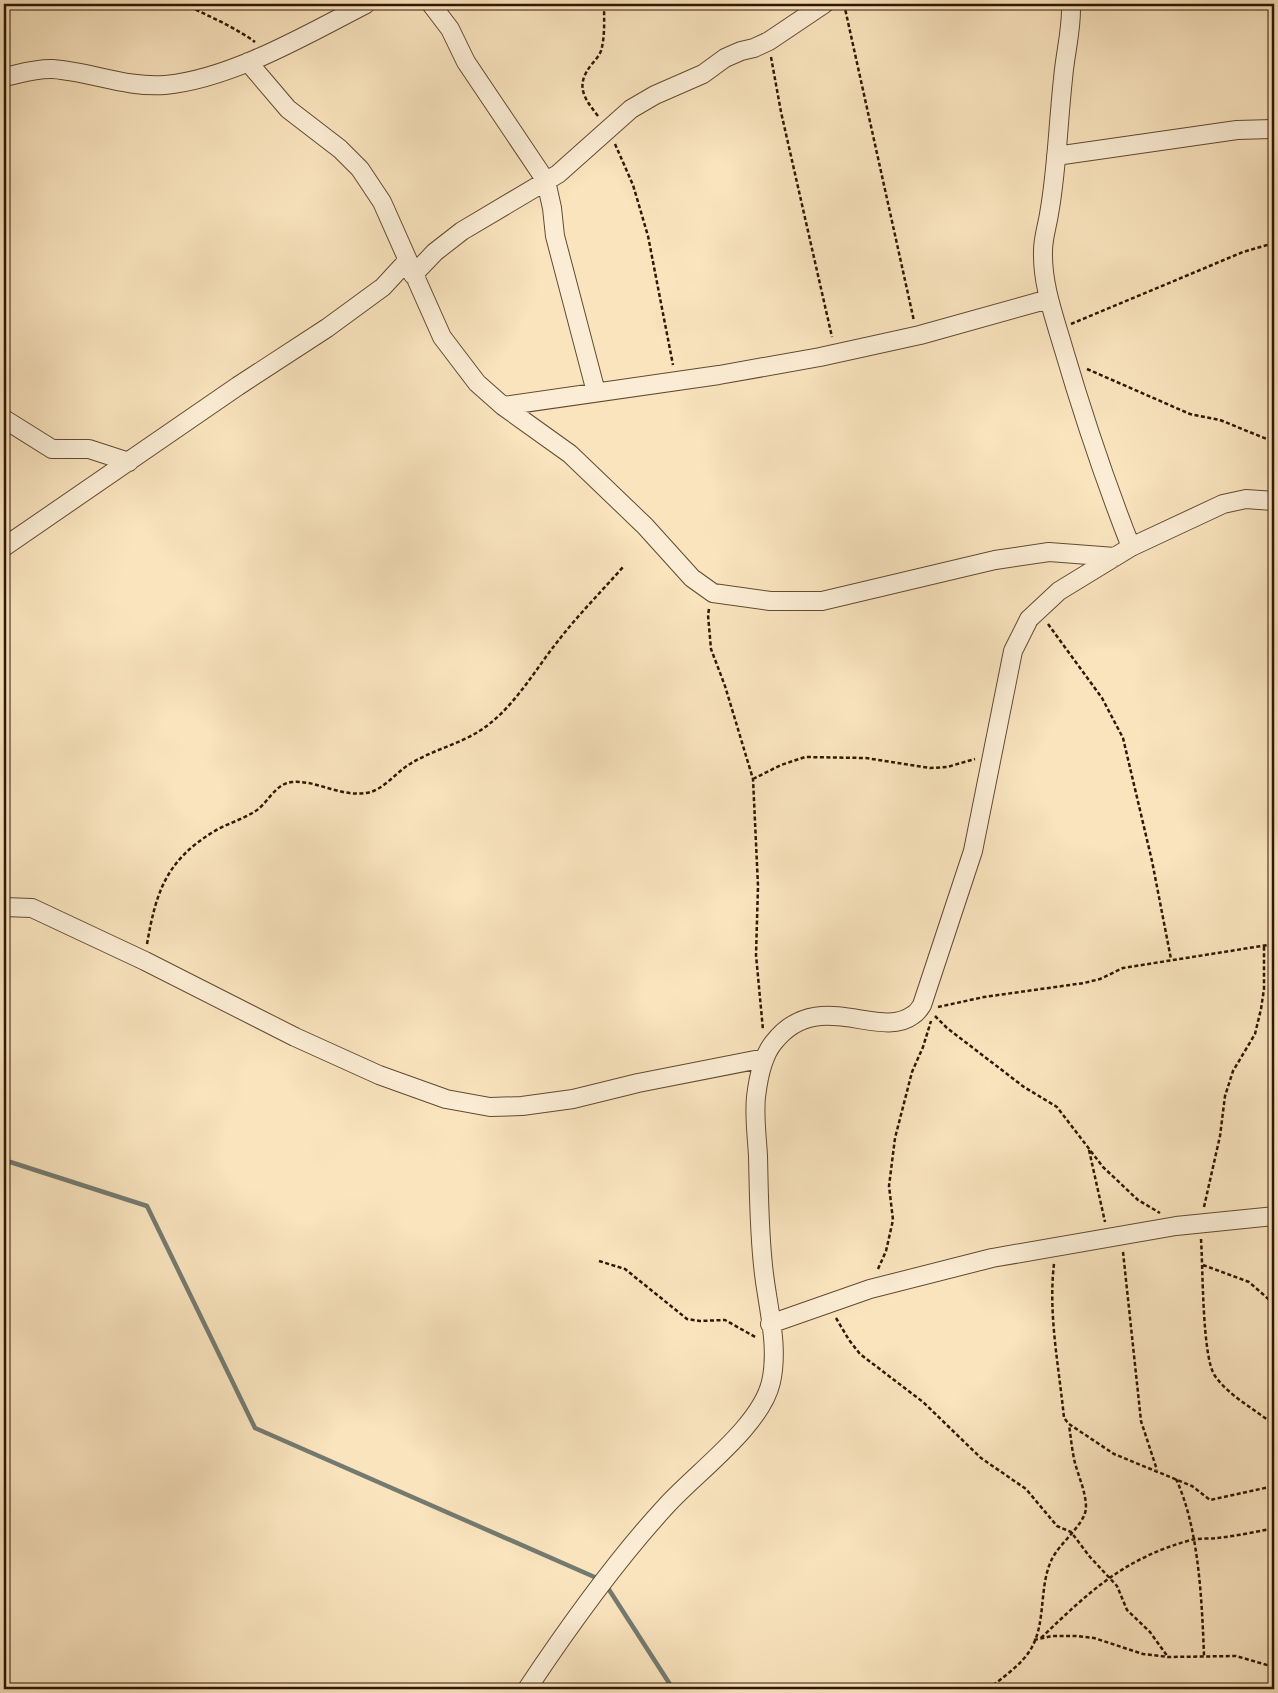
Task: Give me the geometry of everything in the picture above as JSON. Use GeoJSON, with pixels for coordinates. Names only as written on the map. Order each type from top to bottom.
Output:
{"type":"FeatureCollection","features":[{"type":"Feature","properties":{"kind":"street"},"geometry":{"type":"LineString","coordinates":[[4,77],[50,69],[80,72],[132,84],[166,85],[200,78],[248,62],[366,4]]}},
{"type":"Feature","properties":{"kind":"street"},"geometry":{"type":"LineString","coordinates":[[431,4],[450,29],[466,62],[546,181],[552,208],[555,236],[596,392]]}},
{"type":"Feature","properties":{"kind":"street"},"geometry":{"type":"LineString","coordinates":[[4,547],[238,386],[327,328],[435,252],[462,230],[558,174],[631,109],[655,95],[703,74],[725,58],[769,41],[824,4]]}},
{"type":"Feature","properties":{"kind":"street"},"geometry":{"type":"LineString","coordinates":[[1071,4],[1070,34],[1063,76],[1056,156],[1042,252],[1049,299],[1067,361],[1106,482],[1131,547]]}},
{"type":"Feature","properties":{"kind":"street"},"geometry":{"type":"LineString","coordinates":[[248,62],[288,109],[340,149],[360,169],[382,202],[442,337],[477,383],[503,406],[570,454],[645,526],[692,578],[713,593],[770,601],[822,602],[995,560],[1048,552],[1114,557]]}},
{"type":"Feature","properties":{"kind":"street"},"geometry":{"type":"LineString","coordinates":[[1056,156],[1237,130],[1274,129]]}},
{"type":"Feature","properties":{"kind":"street"},"geometry":{"type":"LineString","coordinates":[[503,406],[719,375],[836,354],[917,335],[1049,299]]}},
{"type":"Feature","properties":{"kind":"street"},"geometry":{"type":"LineString","coordinates":[[4,419],[52,449],[79,448],[129,462]]}},
{"type":"Feature","properties":{"kind":"street"},"geometry":{"type":"LineString","coordinates":[[527,1689],[604,1581],[666,1506],[737,1437],[761,1404],[771,1383],[773,1347],[760,1244],[756,1097],[766,1056],[773,1042],[790,1025],[814,1016],[840,1016],[888,1023],[913,1016],[922,1005],[973,851],[1013,651],[1029,619],[1059,591],[1131,547],[1223,504],[1246,500],[1272,499]]}},
{"type":"Feature","properties":{"kind":"street"},"geometry":{"type":"LineString","coordinates":[[4,907],[32,908],[145,960],[295,1038],[379,1074],[446,1099],[490,1107],[522,1106],[573,1099],[766,1056]]}},
{"type":"Feature","properties":{"kind":"street"},"geometry":{"type":"LineString","coordinates":[[770,1324],[870,1289],[992,1258],[1056,1245],[1200,1224],[1274,1216]]}},
{"type":"Feature","properties":{"kind":"path"},"geometry":{"type":"LineString","coordinates":[[184,4],[210,18],[233,26],[270,52]]}},
{"type":"Feature","properties":{"kind":"path"},"geometry":{"type":"LineString","coordinates":[[604,4],[605,28],[602,48],[582,78],[582,89],[589,104],[607,129],[633,185],[648,236],[676,380]]}},
{"type":"Feature","properties":{"kind":"path"},"geometry":{"type":"LineString","coordinates":[[844,4],[917,335]]}},
{"type":"Feature","properties":{"kind":"path"},"geometry":{"type":"LineString","coordinates":[[769,41],[781,112],[836,354]]}},
{"type":"Feature","properties":{"kind":"path"},"geometry":{"type":"LineString","coordinates":[[1058,329],[1243,252],[1274,243]]}},
{"type":"Feature","properties":{"kind":"path"},"geometry":{"type":"LineString","coordinates":[[1067,361],[1190,414],[1201,418],[1220,420],[1274,442]]}},
{"type":"Feature","properties":{"kind":"path"},"geometry":{"type":"LineString","coordinates":[[145,960],[152,917],[163,882],[176,861],[194,845],[237,819],[252,814],[261,808],[276,789],[289,782],[304,782],[335,791],[366,793],[377,789],[395,774],[417,760],[480,730],[499,716],[570,625],[623,567]]}},
{"type":"Feature","properties":{"kind":"path"},"geometry":{"type":"LineString","coordinates":[[713,593],[708,615],[711,649],[725,686],[753,779],[758,886],[756,955],[760,1014],[766,1056]]}},
{"type":"Feature","properties":{"kind":"path"},"geometry":{"type":"LineString","coordinates":[[1038,611],[1102,698],[1123,738],[1152,861],[1171,959]]}},
{"type":"Feature","properties":{"kind":"path"},"geometry":{"type":"LineString","coordinates":[[753,779],[806,757],[866,758],[930,768],[947,767],[993,754]]}},
{"type":"Feature","properties":{"kind":"path"},"geometry":{"type":"LineString","coordinates":[[927,993],[931,1008],[984,997],[1084,983],[1100,979],[1123,968],[1171,959],[1274,944]]}},
{"type":"Feature","properties":{"kind":"path"},"geometry":{"type":"LineString","coordinates":[[1264,945],[1264,989],[1261,1009],[1255,1034],[1233,1071],[1225,1096],[1220,1136],[1200,1224],[1206,1338],[1213,1374],[1240,1400],[1274,1425]]}},
{"type":"Feature","properties":{"kind":"path"},"geometry":{"type":"LineString","coordinates":[[870,1289],[886,1251],[893,1220],[889,1186],[894,1138],[912,1072],[923,1047],[932,1013],[947,1028],[1024,1087],[1056,1107],[1102,1167],[1138,1200],[1160,1213]]}},
{"type":"Feature","properties":{"kind":"path"},"geometry":{"type":"LineString","coordinates":[[1089,1148],[1115,1237],[1141,1420],[1157,1472]]}},
{"type":"Feature","properties":{"kind":"path"},"geometry":{"type":"LineString","coordinates":[[1056,1245],[1052,1280],[1055,1329],[1064,1418],[1069,1424],[1114,1454],[1192,1486],[1214,1501],[1232,1494],[1274,1486]]}},
{"type":"Feature","properties":{"kind":"path"},"geometry":{"type":"LineString","coordinates":[[599,1261],[625,1269],[687,1319],[730,1322],[773,1347]]}},
{"type":"Feature","properties":{"kind":"path"},"geometry":{"type":"LineString","coordinates":[[1203,1265],[1249,1282],[1274,1304]]}},
{"type":"Feature","properties":{"kind":"path"},"geometry":{"type":"LineString","coordinates":[[828,1304],[848,1340],[860,1354],[924,1402],[981,1458],[1026,1489],[1057,1526],[1071,1532],[1090,1557],[1117,1586],[1127,1610],[1150,1632],[1168,1656]]}},
{"type":"Feature","properties":{"kind":"path"},"geometry":{"type":"LineString","coordinates":[[988,1689],[1023,1659],[1034,1640],[1050,1563],[1071,1532],[1084,1518],[1086,1508],[1074,1461],[1069,1424]]}},
{"type":"Feature","properties":{"kind":"path"},"geometry":{"type":"LineString","coordinates":[[1176,1479],[1187,1502],[1202,1601],[1204,1656]]}},
{"type":"Feature","properties":{"kind":"path"},"geometry":{"type":"LineString","coordinates":[[1041,1638],[1108,1577],[1143,1558],[1192,1540],[1218,1538],[1274,1528]]}},
{"type":"Feature","properties":{"kind":"path"},"geometry":{"type":"LineString","coordinates":[[1034,1640],[1060,1636],[1094,1638],[1143,1654],[1236,1656],[1274,1667]]}},
{"type":"Feature","properties":{"kind":"waterway"},"geometry":{"type":"LineString","coordinates":[[4,1160],[147,1206],[255,1428],[599,1579]]}},
{"type":"Feature","properties":{"kind":"waterway"},"geometry":{"type":"LineString","coordinates":[[606,1585],[673,1689]]}}]}
